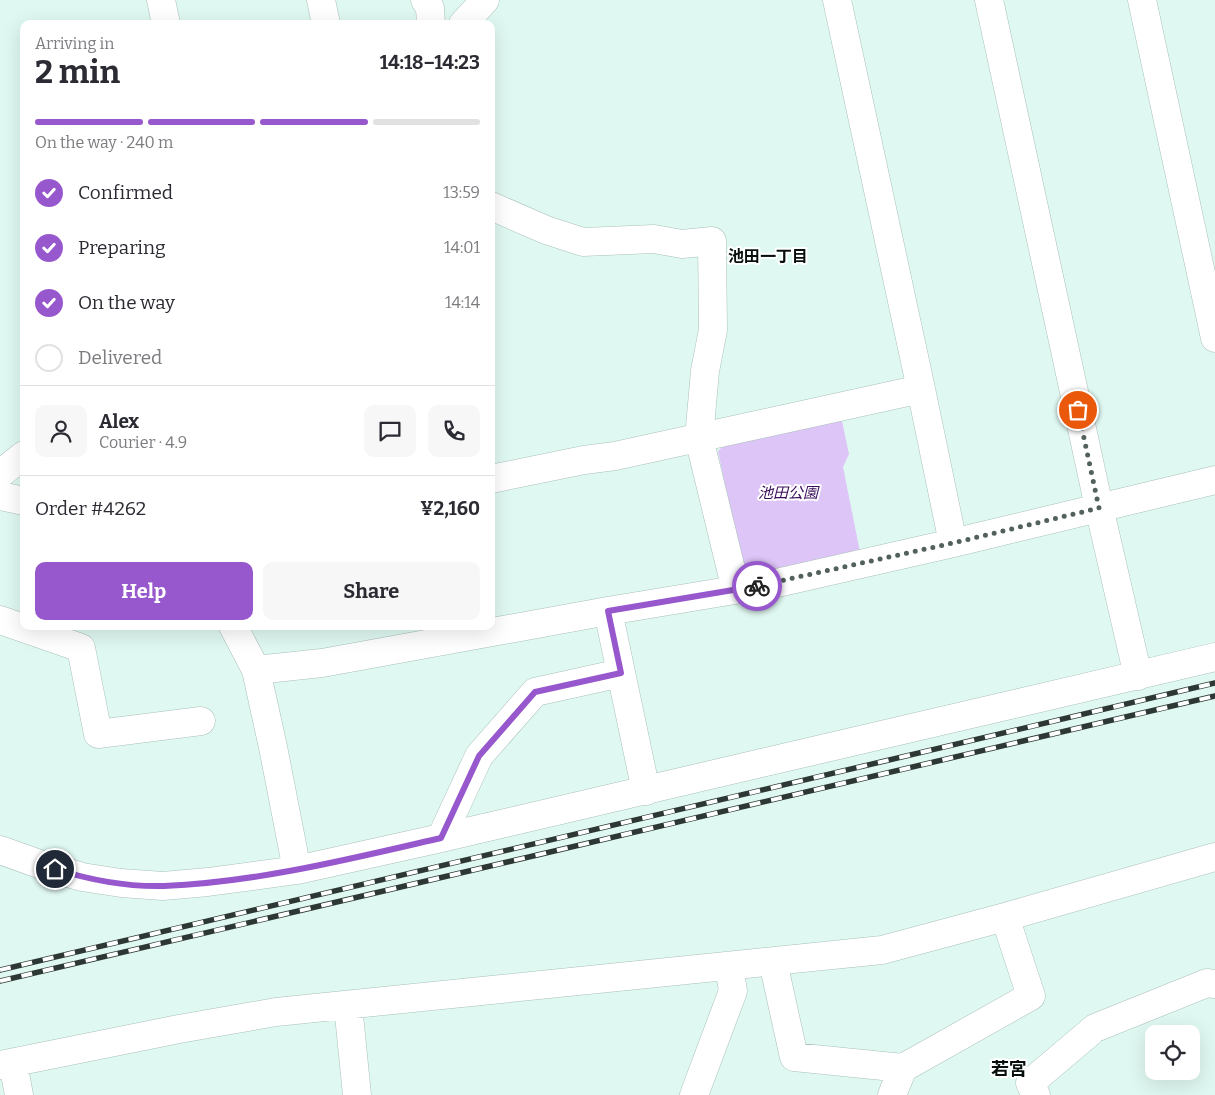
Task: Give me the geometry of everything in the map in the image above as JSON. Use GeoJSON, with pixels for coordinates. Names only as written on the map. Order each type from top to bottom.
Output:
{"type":"FeatureCollection","features":[{"type":"Feature","properties":{"kind":"street"},"geometry":{"type":"LineString","coordinates":[[161,0],[165,20]]}},
{"type":"Feature","properties":{"kind":"street"},"geometry":{"type":"LineString","coordinates":[[321,0],[325,20]]}},
{"type":"Feature","properties":{"kind":"street"},"geometry":{"type":"LineString","coordinates":[[426,0],[430,8],[431,20]]}},
{"type":"Feature","properties":{"kind":"street"},"geometry":{"type":"LineString","coordinates":[[466,20],[485,0]]}},
{"type":"Feature","properties":{"kind":"street"},"geometry":{"type":"LineString","coordinates":[[837,0],[953,543]]}},
{"type":"Feature","properties":{"kind":"street"},"geometry":{"type":"LineString","coordinates":[[989,0],[1099,508],[1138,676]]}},
{"type":"Feature","properties":{"kind":"street"},"geometry":{"type":"LineString","coordinates":[[1142,0],[1215,338]]}},
{"type":"Feature","properties":{"kind":"street"},"geometry":{"type":"LineString","coordinates":[[495,208],[546,230],[584,242],[654,239],[682,244],[712,241],[713,330],[705,371],[699,438],[736,590]]}},
{"type":"Feature","properties":{"kind":"street"},"geometry":{"type":"LineString","coordinates":[[495,478],[584,460],[615,456],[921,389]]}},
{"type":"Feature","properties":{"kind":"street"},"geometry":{"type":"LineString","coordinates":[[0,474],[20,458]]}},
{"type":"Feature","properties":{"kind":"street"},"geometry":{"type":"LineString","coordinates":[[256,670],[322,663],[777,582],[953,543],[1215,480]]}},
{"type":"Feature","properties":{"kind":"street"},"geometry":{"type":"LineString","coordinates":[[0,496],[20,500]]}},
{"type":"Feature","properties":{"kind":"street"},"geometry":{"type":"LineString","coordinates":[[608,611],[646,790]]}},
{"type":"Feature","properties":{"kind":"street"},"geometry":{"type":"LineString","coordinates":[[0,620],[20,627]]}},
{"type":"Feature","properties":{"kind":"street"},"geometry":{"type":"LineString","coordinates":[[29,630],[81,648],[98,734],[201,721]]}},
{"type":"Feature","properties":{"kind":"street"},"geometry":{"type":"LineString","coordinates":[[235,630],[256,670],[297,870]]}},
{"type":"Feature","properties":{"kind":"street"},"geometry":{"type":"LineString","coordinates":[[0,850],[82,877],[121,883],[162,886],[297,870],[1215,657]]}},
{"type":"Feature","properties":{"kind":"street"},"geometry":{"type":"LineString","coordinates":[[441,838],[479,756],[535,692],[621,673]]}},
{"type":"Feature","properties":{"kind":"street"},"geometry":{"type":"LineString","coordinates":[[19,1095],[6,1064],[188,1027],[276,1012],[348,1004],[882,950],[1215,857]]}},
{"type":"Feature","properties":{"kind":"street"},"geometry":{"type":"LineString","coordinates":[[773,962],[794,1057],[903,1068],[1030,996],[1005,917]]}},
{"type":"Feature","properties":{"kind":"street"},"geometry":{"type":"LineString","coordinates":[[694,1095],[733,991],[729,966]]}},
{"type":"Feature","properties":{"kind":"street"},"geometry":{"type":"LineString","coordinates":[[1036,1095],[1030,1083],[1095,1028],[1207,984],[1215,984]]}},
{"type":"Feature","properties":{"kind":"street"},"geometry":{"type":"LineString","coordinates":[[348,1004],[357,1095]]}},
{"type":"Feature","properties":{"kind":"street"},"geometry":{"type":"LineString","coordinates":[[892,1095],[903,1068]]}},
{"type":"Feature","properties":{"kind":"green space","name":"池田公園"},"geometry":{"type":"Polygon","coordinates":[[[842,421],[849,454],[843,467],[860,552],[751,574],[743,571],[718,451],[724,445],[842,421]]]}},
{"type":"Feature","properties":{"kind":"railway"},"geometry":{"type":"LineString","coordinates":[[0,970],[1215,683]]}},
{"type":"Feature","properties":{"kind":"railway"},"geometry":{"type":"LineString","coordinates":[[0,981],[1215,696]]}},
{"type":"Feature","properties":{"kind":"way so far"},"geometry":{"type":"LineString","coordinates":[[757,586],[953,543],[1099,508],[1078,410]]}},
{"type":"Feature","properties":{"kind":"district","name":"池田一丁目"},"geometry":{"type":"Point","coordinates":[768,256]}},
{"type":"Feature","properties":{"kind":"district","name":"若宮"},"geometry":{"type":"Point","coordinates":[1009,1069]}},
{"type":"Feature","properties":{"kind":"route"},"geometry":{"type":"LineString","coordinates":[[55,869],[82,877],[121,883],[162,886],[297,870],[441,838],[479,756],[535,692],[621,673],[608,611],[757,586]]}}]}
